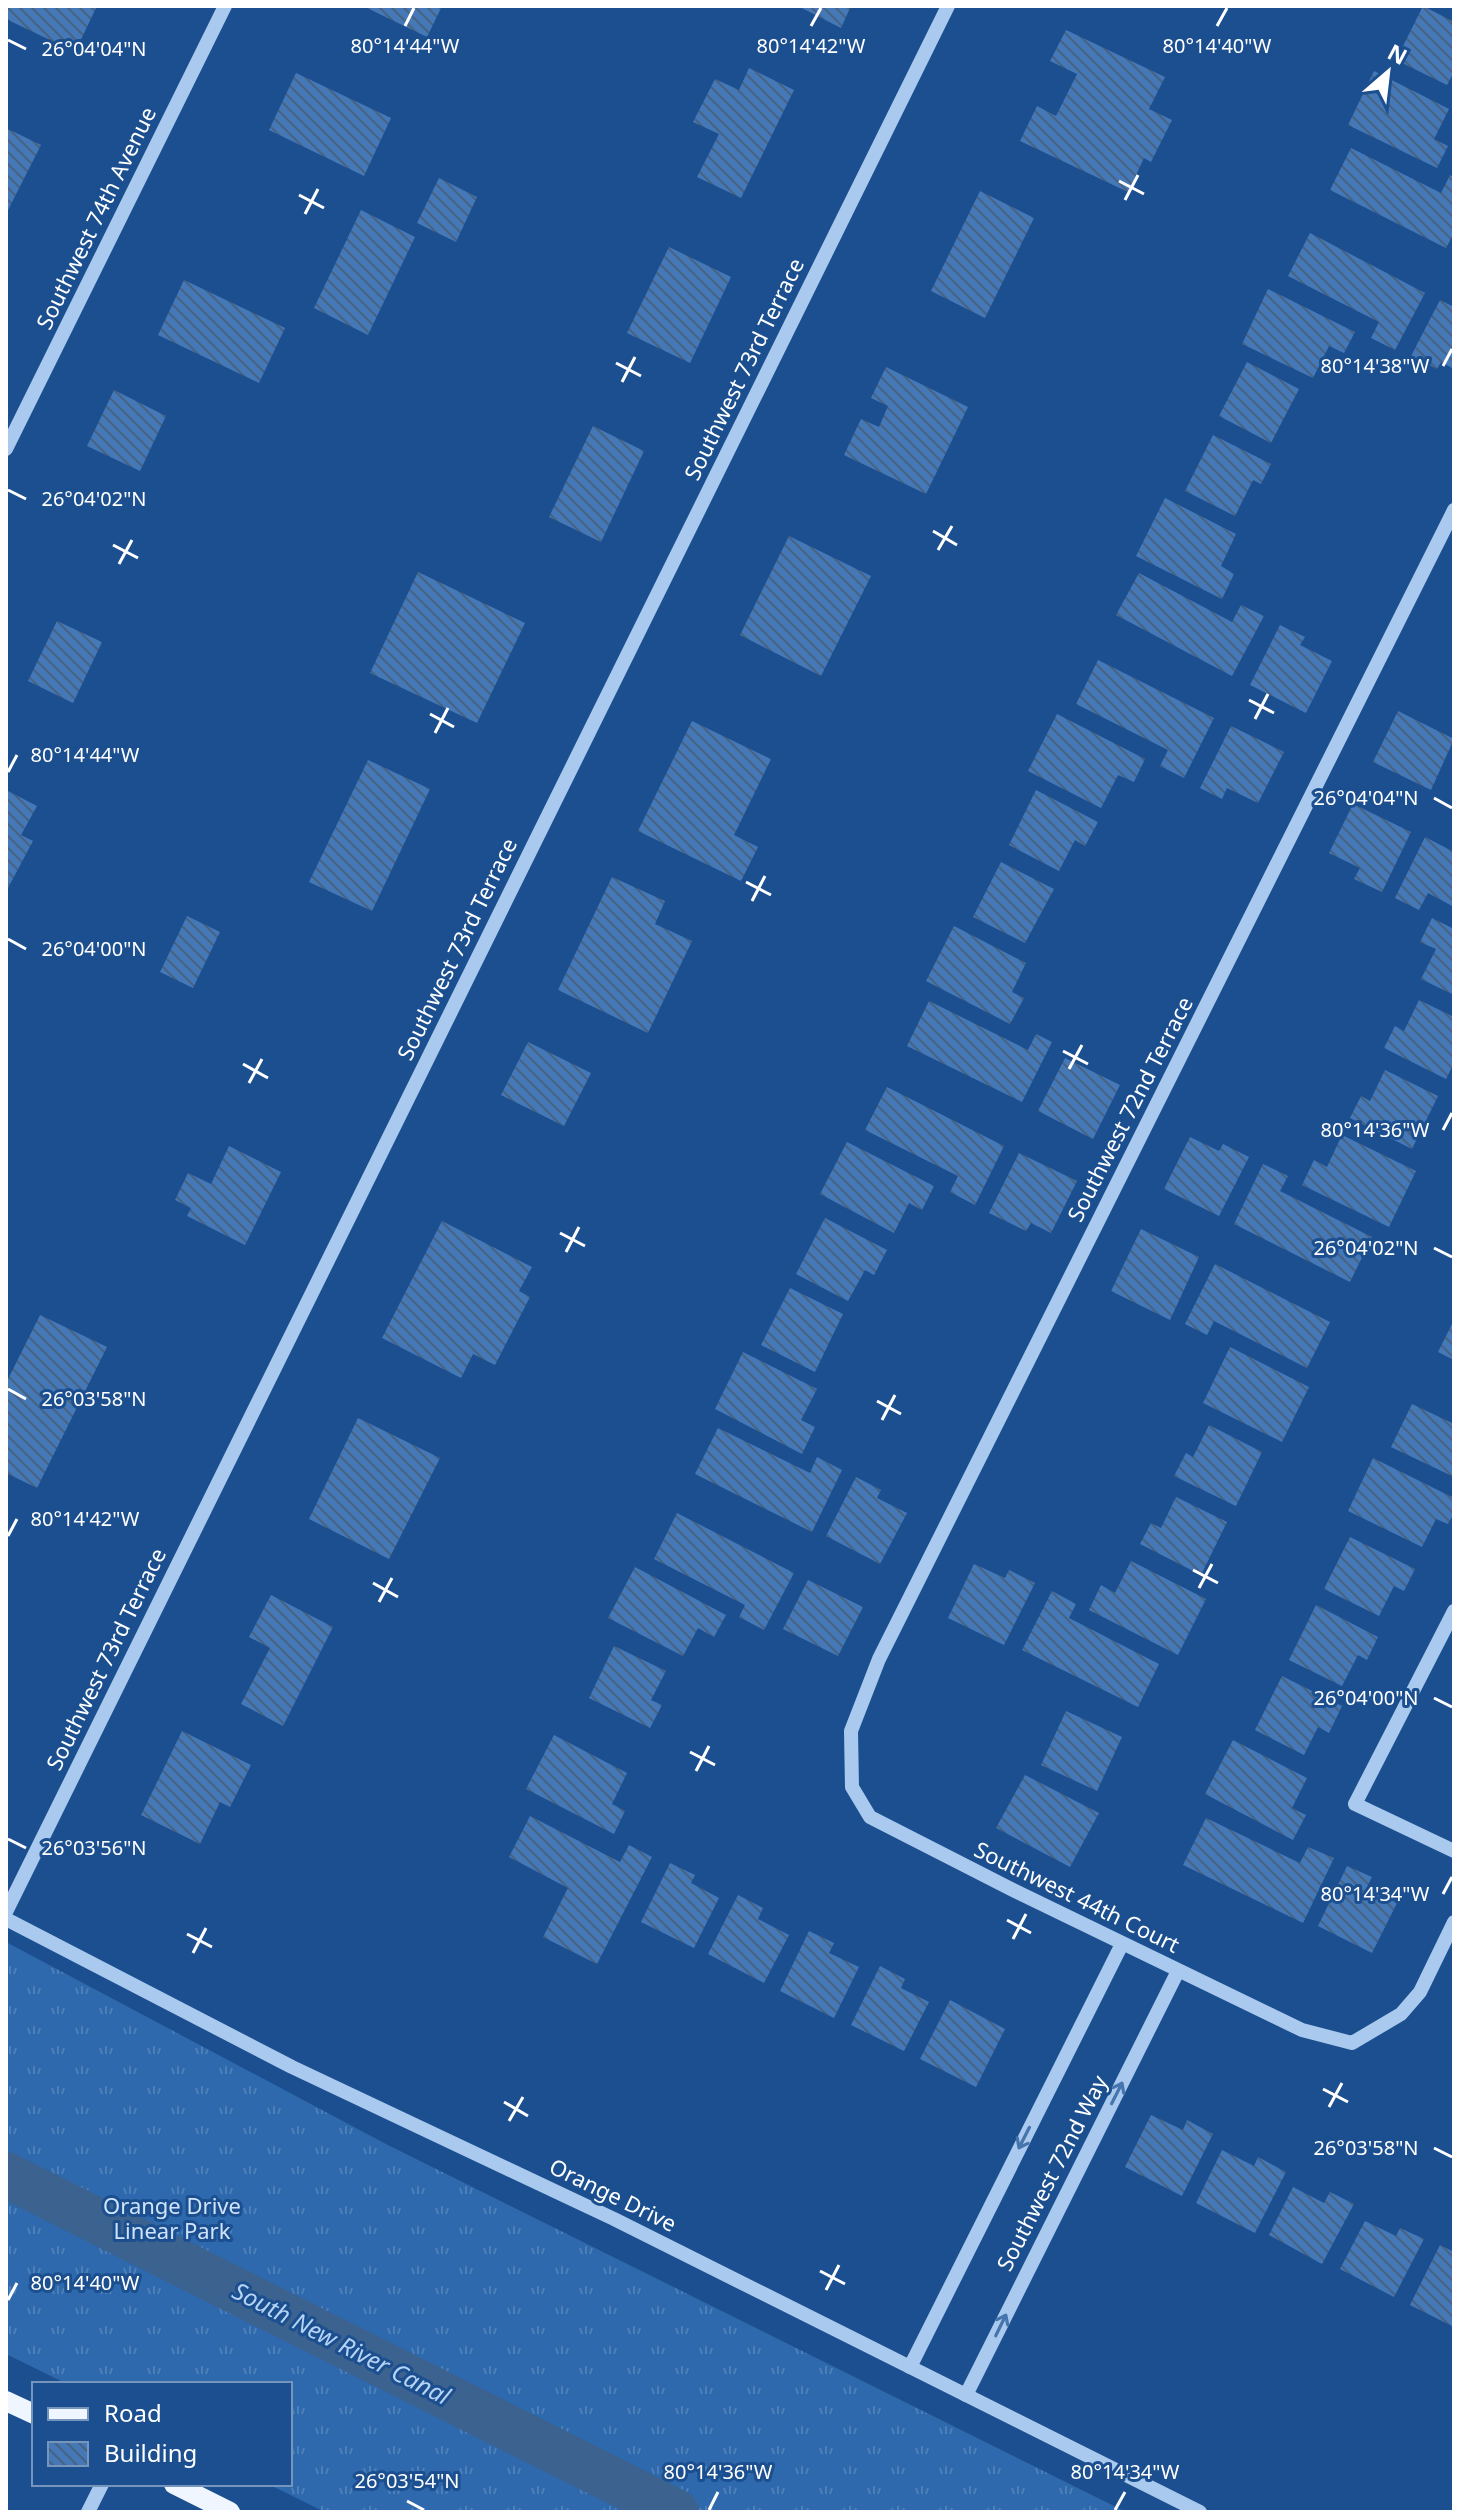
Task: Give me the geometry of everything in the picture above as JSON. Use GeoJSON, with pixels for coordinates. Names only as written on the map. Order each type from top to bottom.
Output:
{"type":"FeatureCollection","features":[{"type":"Feature","properties":{"kind":"main road"},"geometry":{"type":"LineString","coordinates":[[6,2401],[32,2413]]}},
{"type":"Feature","properties":{"kind":"main road"},"geometry":{"type":"LineString","coordinates":[[178,2486],[230,2512]]}},
{"type":"Feature","properties":{"kind":"street","name":"Southwest 74th Avenue"},"geometry":{"type":"LineString","coordinates":[[6,449],[225,6]]}},
{"type":"Feature","properties":{"kind":"street","name":"Southwest 73rd Terrace"},"geometry":{"type":"LineString","coordinates":[[6,1912],[948,6]]}},
{"type":"Feature","properties":{"kind":"street","name":"Southwest 72nd Terrace"},"geometry":{"type":"LineString","coordinates":[[851,1731],[879,1659],[1454,510]]}},
{"type":"Feature","properties":{"kind":"street"},"geometry":{"type":"LineString","coordinates":[[1454,1611],[1355,1804],[1454,1851]]}},
{"type":"Feature","properties":{"kind":"street","name":"Southwest 44th Court"},"geometry":{"type":"LineString","coordinates":[[851,1731],[852,1787],[870,1817],[1122,1944],[1302,2030],[1352,2043],[1401,2014],[1420,1992],[1454,1922]]}},
{"type":"Feature","properties":{"kind":"street","name":"Orange Drive"},"geometry":{"type":"LineString","coordinates":[[6,1919],[292,2067],[600,2213],[1200,2512]]}},
{"type":"Feature","properties":{"kind":"street","name":"Southwest 72nd Way"},"geometry":{"type":"LineString","coordinates":[[910,2367],[1122,1944]]}},
{"type":"Feature","properties":{"kind":"street","name":"Southwest 72nd Way"},"geometry":{"type":"LineString","coordinates":[[966,2395],[1178,1971]]}},
{"type":"Feature","properties":{"kind":"street"},"geometry":{"type":"LineString","coordinates":[[88,2512],[101,2486]]}},
{"type":"Feature","properties":{"kind":"green space","name":"Orange Drive Linear Park"},"geometry":{"type":"Polygon","coordinates":[[[6,1942],[384,2143],[1126,2512],[325,2512],[272,2486],[292,2486],[292,2382],[63,2382],[6,2354],[6,1942]]]}},
{"type":"Feature","properties":{"kind":"building"},"geometry":{"type":"Polygon","coordinates":[[[6,6],[97,6],[75,52],[6,19],[6,6]]]}},
{"type":"Feature","properties":{"kind":"building"},"geometry":{"type":"Polygon","coordinates":[[[363,6],[442,6],[427,37],[363,6]]]}},
{"type":"Feature","properties":{"kind":"building"},"geometry":{"type":"Polygon","coordinates":[[[798,6],[851,6],[841,28],[798,6]]]}},
{"type":"Feature","properties":{"kind":"building"},"geometry":{"type":"Polygon","coordinates":[[[1423,6],[1454,22],[1454,72],[1447,85],[1396,60],[1423,6]]]}},
{"type":"Feature","properties":{"kind":"building"},"geometry":{"type":"Polygon","coordinates":[[[1066,30],[1165,77],[1149,109],[1172,120],[1151,162],[1144,158],[1128,192],[1020,141],[1037,106],[1056,116],[1077,74],[1050,61],[1066,30]]]}},
{"type":"Feature","properties":{"kind":"building"},"geometry":{"type":"Polygon","coordinates":[[[749,68],[794,90],[741,198],[697,177],[719,134],[693,122],[715,79],[739,90],[749,68]]]}},
{"type":"Feature","properties":{"kind":"building"},"geometry":{"type":"Polygon","coordinates":[[[1374,71],[1449,109],[1434,139],[1448,146],[1437,168],[1348,125],[1374,71]]]}},
{"type":"Feature","properties":{"kind":"building"},"geometry":{"type":"Polygon","coordinates":[[[296,73],[391,118],[364,176],[269,130],[296,73]]]}},
{"type":"Feature","properties":{"kind":"building"},"geometry":{"type":"Polygon","coordinates":[[[6,128],[41,145],[6,214],[6,128]]]}},
{"type":"Feature","properties":{"kind":"building"},"geometry":{"type":"Polygon","coordinates":[[[1351,148],[1441,193],[1450,175],[1454,178],[1454,233],[1446,248],[1330,190],[1351,148]]]}},
{"type":"Feature","properties":{"kind":"building"},"geometry":{"type":"Polygon","coordinates":[[[439,178],[477,197],[456,242],[417,223],[439,178]]]}},
{"type":"Feature","properties":{"kind":"building"},"geometry":{"type":"Polygon","coordinates":[[[980,191],[1034,218],[985,318],[931,291],[980,191]]]}},
{"type":"Feature","properties":{"kind":"building"},"geometry":{"type":"Polygon","coordinates":[[[361,210],[415,237],[368,335],[314,308],[361,210]]]}},
{"type":"Feature","properties":{"kind":"building"},"geometry":{"type":"Polygon","coordinates":[[[1310,233],[1425,293],[1395,350],[1371,338],[1379,322],[1288,276],[1310,233]]]}},
{"type":"Feature","properties":{"kind":"building"},"geometry":{"type":"Polygon","coordinates":[[[669,247],[731,277],[690,363],[627,333],[669,247]]]}},
{"type":"Feature","properties":{"kind":"building"},"geometry":{"type":"Polygon","coordinates":[[[184,280],[285,328],[259,383],[158,335],[184,280]]]}},
{"type":"Feature","properties":{"kind":"building"},"geometry":{"type":"Polygon","coordinates":[[[1268,289],[1355,332],[1344,353],[1329,346],[1313,378],[1242,344],[1268,289]]]}},
{"type":"Feature","properties":{"kind":"building"},"geometry":{"type":"Polygon","coordinates":[[[1440,300],[1454,307],[1454,369],[1441,362],[1437,369],[1411,356],[1440,300]]]}},
{"type":"Feature","properties":{"kind":"building"},"geometry":{"type":"Polygon","coordinates":[[[1247,362],[1299,389],[1271,443],[1219,416],[1247,362]]]}},
{"type":"Feature","properties":{"kind":"building"},"geometry":{"type":"Polygon","coordinates":[[[886,367],[968,407],[926,494],[844,455],[861,419],[879,427],[888,406],[871,398],[886,367]]]}},
{"type":"Feature","properties":{"kind":"building"},"geometry":{"type":"Polygon","coordinates":[[[114,390],[166,416],[140,471],[87,446],[114,390]]]}},
{"type":"Feature","properties":{"kind":"building"},"geometry":{"type":"Polygon","coordinates":[[[593,426],[644,451],[601,542],[549,517],[593,426]]]}},
{"type":"Feature","properties":{"kind":"building"},"geometry":{"type":"Polygon","coordinates":[[[1213,435],[1271,464],[1261,484],[1253,480],[1235,516],[1185,491],[1213,435]]]}},
{"type":"Feature","properties":{"kind":"building"},"geometry":{"type":"Polygon","coordinates":[[[1165,498],[1236,534],[1221,566],[1234,574],[1222,599],[1136,556],[1165,498]]]}},
{"type":"Feature","properties":{"kind":"building"},"geometry":{"type":"Polygon","coordinates":[[[789,536],[871,576],[821,676],[740,635],[789,536]]]}},
{"type":"Feature","properties":{"kind":"building"},"geometry":{"type":"Polygon","coordinates":[[[418,572],[525,623],[477,723],[370,673],[418,572]]]}},
{"type":"Feature","properties":{"kind":"building"},"geometry":{"type":"Polygon","coordinates":[[[1139,573],[1232,622],[1241,605],[1264,616],[1232,676],[1116,615],[1139,573]]]}},
{"type":"Feature","properties":{"kind":"building"},"geometry":{"type":"Polygon","coordinates":[[[57,621],[102,642],[73,703],[28,681],[57,621]]]}},
{"type":"Feature","properties":{"kind":"building"},"geometry":{"type":"Polygon","coordinates":[[[1280,625],[1305,637],[1300,645],[1332,661],[1306,713],[1250,685],[1280,625]]]}},
{"type":"Feature","properties":{"kind":"building"},"geometry":{"type":"Polygon","coordinates":[[[1098,660],[1214,718],[1184,778],[1160,766],[1168,750],[1076,704],[1098,660]]]}},
{"type":"Feature","properties":{"kind":"building"},"geometry":{"type":"Polygon","coordinates":[[[1398,711],[1454,739],[1431,790],[1373,762],[1398,711]]]}},
{"type":"Feature","properties":{"kind":"building"},"geometry":{"type":"Polygon","coordinates":[[[1057,714],[1145,759],[1134,782],[1118,775],[1101,808],[1028,771],[1057,714]]]}},
{"type":"Feature","properties":{"kind":"building"},"geometry":{"type":"Polygon","coordinates":[[[692,721],[771,759],[734,835],[758,847],[741,881],[638,831],[692,721]]]}},
{"type":"Feature","properties":{"kind":"building"},"geometry":{"type":"Polygon","coordinates":[[[1231,726],[1284,752],[1258,803],[1227,788],[1222,799],[1200,788],[1231,726]]]}},
{"type":"Feature","properties":{"kind":"building"},"geometry":{"type":"Polygon","coordinates":[[[368,760],[430,789],[372,911],[309,882],[368,760]]]}},
{"type":"Feature","properties":{"kind":"building"},"geometry":{"type":"Polygon","coordinates":[[[6,790],[37,806],[21,835],[33,841],[8,888],[6,887],[6,790]]]}},
{"type":"Feature","properties":{"kind":"building"},"geometry":{"type":"Polygon","coordinates":[[[1036,790],[1098,822],[1085,846],[1075,840],[1059,871],[1009,845],[1036,790]]]}},
{"type":"Feature","properties":{"kind":"building"},"geometry":{"type":"Polygon","coordinates":[[[1353,804],[1411,832],[1382,892],[1354,879],[1360,868],[1329,853],[1353,804]]]}},
{"type":"Feature","properties":{"kind":"building"},"geometry":{"type":"Polygon","coordinates":[[[1425,837],[1454,852],[1454,907],[1428,893],[1419,910],[1395,898],[1425,837]]]}},
{"type":"Feature","properties":{"kind":"building"},"geometry":{"type":"Polygon","coordinates":[[[1001,862],[1054,889],[1025,943],[973,917],[1001,862]]]}},
{"type":"Feature","properties":{"kind":"building"},"geometry":{"type":"Polygon","coordinates":[[[612,877],[665,901],[655,924],[692,941],[648,1033],[558,990],[612,877]]]}},
{"type":"Feature","properties":{"kind":"building"},"geometry":{"type":"Polygon","coordinates":[[[187,916],[220,932],[193,988],[160,972],[187,916]]]}},
{"type":"Feature","properties":{"kind":"building"},"geometry":{"type":"Polygon","coordinates":[[[1432,918],[1454,929],[1454,995],[1421,979],[1436,949],[1420,942],[1432,918]]]}},
{"type":"Feature","properties":{"kind":"building"},"geometry":{"type":"Polygon","coordinates":[[[954,926],[1026,963],[1012,992],[1024,998],[1010,1024],[926,981],[954,926]]]}},
{"type":"Feature","properties":{"kind":"building"},"geometry":{"type":"Polygon","coordinates":[[[1419,1000],[1454,1017],[1454,1063],[1446,1079],[1384,1048],[1395,1026],[1404,1031],[1419,1000]]]}},
{"type":"Feature","properties":{"kind":"building"},"geometry":{"type":"Polygon","coordinates":[[[929,1001],[1028,1050],[1036,1034],[1052,1042],[1022,1102],[907,1046],[929,1001]]]}},
{"type":"Feature","properties":{"kind":"building"},"geometry":{"type":"Polygon","coordinates":[[[528,1042],[591,1073],[564,1126],[501,1095],[528,1042]]]}},
{"type":"Feature","properties":{"kind":"building"},"geometry":{"type":"Polygon","coordinates":[[[1065,1058],[1120,1085],[1093,1139],[1038,1111],[1065,1058]]]}},
{"type":"Feature","properties":{"kind":"building"},"geometry":{"type":"Polygon","coordinates":[[[1385,1070],[1438,1096],[1412,1149],[1350,1118],[1361,1096],[1370,1101],[1385,1070]]]}},
{"type":"Feature","properties":{"kind":"building"},"geometry":{"type":"Polygon","coordinates":[[[887,1087],[1004,1146],[975,1205],[950,1192],[958,1176],[865,1130],[887,1087]]]}},
{"type":"Feature","properties":{"kind":"building"},"geometry":{"type":"Polygon","coordinates":[[[1342,1135],[1416,1171],[1389,1227],[1302,1185],[1314,1160],[1327,1167],[1342,1135]]]}},
{"type":"Feature","properties":{"kind":"building"},"geometry":{"type":"Polygon","coordinates":[[[1190,1137],[1219,1151],[1223,1144],[1249,1157],[1219,1216],[1164,1189],[1190,1137]]]}},
{"type":"Feature","properties":{"kind":"building"},"geometry":{"type":"Polygon","coordinates":[[[847,1142],[934,1186],[922,1210],[909,1203],[894,1233],[820,1194],[847,1142]]]}},
{"type":"Feature","properties":{"kind":"building"},"geometry":{"type":"Polygon","coordinates":[[[229,1146],[281,1172],[245,1245],[187,1216],[191,1208],[175,1200],[188,1173],[211,1184],[229,1146]]]}},
{"type":"Feature","properties":{"kind":"building"},"geometry":{"type":"Polygon","coordinates":[[[1019,1153],[1077,1181],[1051,1233],[1031,1223],[1026,1231],[989,1213],[1019,1153]]]}},
{"type":"Feature","properties":{"kind":"building"},"geometry":{"type":"Polygon","coordinates":[[[1263,1164],[1288,1176],[1280,1191],[1372,1237],[1350,1282],[1234,1224],[1263,1164]]]}},
{"type":"Feature","properties":{"kind":"building"},"geometry":{"type":"Polygon","coordinates":[[[825,1218],[887,1250],[874,1275],[865,1270],[848,1301],[796,1274],[825,1218]]]}},
{"type":"Feature","properties":{"kind":"building"},"geometry":{"type":"Polygon","coordinates":[[[442,1221],[532,1267],[519,1291],[530,1297],[495,1365],[473,1354],[461,1378],[382,1338],[442,1221]]]}},
{"type":"Feature","properties":{"kind":"building"},"geometry":{"type":"Polygon","coordinates":[[[1141,1229],[1199,1257],[1170,1320],[1111,1291],[1141,1229]]]}},
{"type":"Feature","properties":{"kind":"building"},"geometry":{"type":"Polygon","coordinates":[[[1215,1264],[1330,1322],[1307,1368],[1214,1321],[1207,1335],[1185,1324],[1215,1264]]]}},
{"type":"Feature","properties":{"kind":"building"},"geometry":{"type":"Polygon","coordinates":[[[790,1288],[843,1314],[815,1372],[761,1345],[790,1288]]]}},
{"type":"Feature","properties":{"kind":"building"},"geometry":{"type":"Polygon","coordinates":[[[40,1315],[107,1347],[37,1488],[6,1473],[6,1383],[40,1315]]]}},
{"type":"Feature","properties":{"kind":"building"},"geometry":{"type":"Polygon","coordinates":[[[1454,1320],[1454,1360],[1438,1352],[1454,1320]]]}},
{"type":"Feature","properties":{"kind":"building"},"geometry":{"type":"Polygon","coordinates":[[[1230,1347],[1309,1387],[1282,1442],[1203,1403],[1230,1347]]]}},
{"type":"Feature","properties":{"kind":"building"},"geometry":{"type":"Polygon","coordinates":[[[743,1352],[817,1389],[801,1420],[815,1427],[802,1454],[715,1409],[743,1352]]]}},
{"type":"Feature","properties":{"kind":"building"},"geometry":{"type":"Polygon","coordinates":[[[1412,1404],[1454,1424],[1454,1477],[1391,1447],[1412,1404]]]}},
{"type":"Feature","properties":{"kind":"building"},"geometry":{"type":"Polygon","coordinates":[[[358,1418],[440,1458],[389,1559],[309,1519],[358,1418]]]}},
{"type":"Feature","properties":{"kind":"building"},"geometry":{"type":"Polygon","coordinates":[[[1209,1425],[1262,1452],[1236,1506],[1174,1476],[1186,1453],[1193,1457],[1209,1425]]]}},
{"type":"Feature","properties":{"kind":"building"},"geometry":{"type":"Polygon","coordinates":[[[718,1428],[810,1473],[817,1457],[842,1470],[812,1532],[695,1474],[718,1428]]]}},
{"type":"Feature","properties":{"kind":"building"},"geometry":{"type":"Polygon","coordinates":[[[1373,1458],[1454,1498],[1454,1513],[1448,1524],[1436,1519],[1422,1547],[1348,1511],[1373,1458]]]}},
{"type":"Feature","properties":{"kind":"building"},"geometry":{"type":"Polygon","coordinates":[[[856,1477],[881,1490],[877,1498],[907,1513],[880,1564],[826,1536],[856,1477]]]}},
{"type":"Feature","properties":{"kind":"building"},"geometry":{"type":"Polygon","coordinates":[[[1176,1497],[1227,1522],[1201,1575],[1140,1544],[1151,1523],[1161,1528],[1176,1497]]]}},
{"type":"Feature","properties":{"kind":"building"},"geometry":{"type":"Polygon","coordinates":[[[677,1513],[794,1573],[764,1630],[739,1617],[745,1605],[654,1559],[677,1513]]]}},
{"type":"Feature","properties":{"kind":"building"},"geometry":{"type":"Polygon","coordinates":[[[1350,1537],[1415,1569],[1404,1591],[1394,1586],[1379,1616],[1324,1589],[1350,1537]]]}},
{"type":"Feature","properties":{"kind":"building"},"geometry":{"type":"Polygon","coordinates":[[[1131,1561],[1206,1599],[1178,1655],[1089,1610],[1101,1585],[1115,1593],[1131,1561]]]}},
{"type":"Feature","properties":{"kind":"building"},"geometry":{"type":"Polygon","coordinates":[[[974,1564],[1005,1578],[1009,1570],[1035,1583],[1004,1645],[948,1618],[974,1564]]]}},
{"type":"Feature","properties":{"kind":"building"},"geometry":{"type":"Polygon","coordinates":[[[635,1567],[726,1615],[714,1637],[698,1628],[683,1656],[608,1618],[635,1567]]]}},
{"type":"Feature","properties":{"kind":"building"},"geometry":{"type":"Polygon","coordinates":[[[808,1580],[863,1607],[838,1656],[783,1629],[808,1580]]]}},
{"type":"Feature","properties":{"kind":"building"},"geometry":{"type":"Polygon","coordinates":[[[1052,1591],[1076,1604],[1069,1618],[1159,1664],[1138,1707],[1022,1650],[1052,1591]]]}},
{"type":"Feature","properties":{"kind":"building"},"geometry":{"type":"Polygon","coordinates":[[[271,1595],[333,1627],[283,1726],[241,1704],[270,1648],[249,1637],[271,1595]]]}},
{"type":"Feature","properties":{"kind":"building"},"geometry":{"type":"Polygon","coordinates":[[[1316,1605],[1378,1637],[1367,1660],[1358,1655],[1342,1686],[1289,1660],[1316,1605]]]}},
{"type":"Feature","properties":{"kind":"building"},"geometry":{"type":"Polygon","coordinates":[[[614,1646],[666,1671],[651,1700],[662,1705],[650,1728],[589,1698],[614,1646]]]}},
{"type":"Feature","properties":{"kind":"building"},"geometry":{"type":"Polygon","coordinates":[[[1282,1676],[1342,1706],[1329,1733],[1318,1727],[1304,1755],[1255,1730],[1282,1676]]]}},
{"type":"Feature","properties":{"kind":"building"},"geometry":{"type":"Polygon","coordinates":[[[1066,1711],[1122,1737],[1097,1791],[1041,1765],[1066,1711]]]}},
{"type":"Feature","properties":{"kind":"building"},"geometry":{"type":"Polygon","coordinates":[[[182,1731],[251,1765],[230,1807],[220,1802],[200,1844],[141,1815],[182,1731]]]}},
{"type":"Feature","properties":{"kind":"building"},"geometry":{"type":"Polygon","coordinates":[[[554,1735],[627,1773],[612,1804],[625,1811],[614,1834],[526,1789],[554,1735]]]}},
{"type":"Feature","properties":{"kind":"building"},"geometry":{"type":"Polygon","coordinates":[[[1233,1740],[1307,1778],[1292,1808],[1306,1815],[1293,1840],[1205,1794],[1233,1740]]]}},
{"type":"Feature","properties":{"kind":"building"},"geometry":{"type":"Polygon","coordinates":[[[1025,1775],[1099,1813],[1070,1867],[996,1828],[1025,1775]]]}},
{"type":"Feature","properties":{"kind":"building"},"geometry":{"type":"Polygon","coordinates":[[[530,1816],[620,1862],[629,1845],[652,1857],[597,1964],[543,1937],[568,1888],[509,1857],[530,1816]]]}},
{"type":"Feature","properties":{"kind":"building"},"geometry":{"type":"Polygon","coordinates":[[[1206,1818],[1300,1863],[1308,1847],[1334,1858],[1303,1923],[1183,1865],[1206,1818]]]}},
{"type":"Feature","properties":{"kind":"building"},"geometry":{"type":"Polygon","coordinates":[[[670,1863],[695,1875],[691,1883],[719,1898],[694,1948],[641,1922],[670,1863]]]}},
{"type":"Feature","properties":{"kind":"building"},"geometry":{"type":"Polygon","coordinates":[[[1347,1866],[1372,1877],[1366,1889],[1397,1903],[1372,1953],[1318,1926],[1347,1866]]]}},
{"type":"Feature","properties":{"kind":"building"},"geometry":{"type":"Polygon","coordinates":[[[738,1895],[763,1908],[758,1919],[789,1935],[764,1983],[708,1954],[738,1895]]]}},
{"type":"Feature","properties":{"kind":"building"},"geometry":{"type":"Polygon","coordinates":[[[809,1931],[834,1943],[829,1953],[859,1967],[834,2018],[780,1991],[809,1931]]]}},
{"type":"Feature","properties":{"kind":"building"},"geometry":{"type":"Polygon","coordinates":[[[880,1966],[905,1979],[901,1988],[929,2002],[904,2051],[851,2025],[880,1966]]]}},
{"type":"Feature","properties":{"kind":"building"},"geometry":{"type":"Polygon","coordinates":[[[950,2000],[1005,2029],[976,2087],[920,2059],[950,2000]]]}},
{"type":"Feature","properties":{"kind":"building"},"geometry":{"type":"Polygon","coordinates":[[[1151,2115],[1183,2130],[1187,2120],[1213,2134],[1182,2196],[1125,2167],[1151,2115]]]}},
{"type":"Feature","properties":{"kind":"building"},"geometry":{"type":"Polygon","coordinates":[[[1222,2150],[1254,2166],[1258,2157],[1286,2172],[1255,2233],[1196,2203],[1222,2150]]]}},
{"type":"Feature","properties":{"kind":"building"},"geometry":{"type":"Polygon","coordinates":[[[1293,2187],[1324,2203],[1330,2192],[1354,2204],[1322,2264],[1269,2235],[1293,2187]]]}},
{"type":"Feature","properties":{"kind":"building"},"geometry":{"type":"Polygon","coordinates":[[[1365,2221],[1396,2236],[1400,2228],[1424,2239],[1394,2297],[1340,2269],[1365,2221]]]}},
{"type":"Feature","properties":{"kind":"building"},"geometry":{"type":"Polygon","coordinates":[[[1440,2245],[1454,2252],[1454,2327],[1410,2305],[1440,2245]]]}},
{"type":"Feature","properties":{"kind":"waterway","name":"South New River Canal"},"geometry":{"type":"LineString","coordinates":[[6,2175],[676,2512]]}}]}
